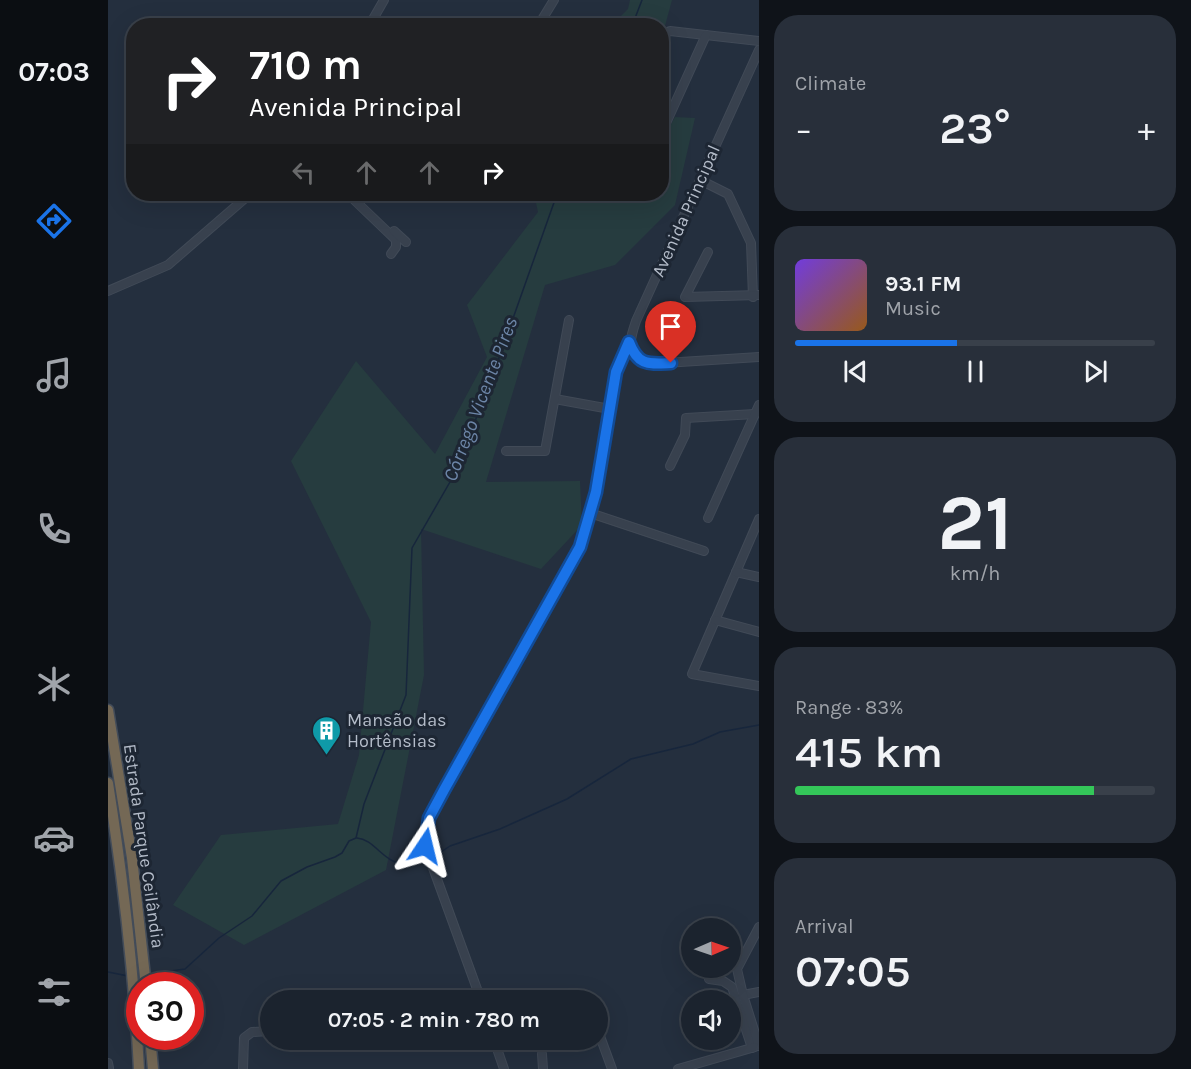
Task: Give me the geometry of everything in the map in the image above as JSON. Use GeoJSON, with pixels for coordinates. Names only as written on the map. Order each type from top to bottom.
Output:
{"type":"FeatureCollection","features":[{"type":"Feature","properties":{"kind":"highway","name":"Estrada Parque Ceilândia"},"geometry":{"type":"LineString","coordinates":[[108,710],[132,858],[144,972]]}},
{"type":"Feature","properties":{"kind":"highway","name":"Estrada Parque Ceilândia"},"geometry":{"type":"LineString","coordinates":[[108,783],[122,875],[139,1069]]}},
{"type":"Feature","properties":{"kind":"highway"},"geometry":{"type":"LineString","coordinates":[[151,1050],[154,1069]]}},
{"type":"Feature","properties":{"kind":"street"},"geometry":{"type":"LineString","coordinates":[[374,18],[384,0]]}},
{"type":"Feature","properties":{"kind":"street"},"geometry":{"type":"LineString","coordinates":[[543,18],[554,0]]}},
{"type":"Feature","properties":{"kind":"street"},"geometry":{"type":"LineString","coordinates":[[669,32],[759,41]]}},
{"type":"Feature","properties":{"kind":"street"},"geometry":{"type":"LineString","coordinates":[[669,107],[706,35]]}},
{"type":"Feature","properties":{"kind":"street","name":"Avenida Principal"},"geometry":{"type":"LineString","coordinates":[[476,990],[425,846],[429,818],[580,547],[596,492],[616,372],[636,321],[759,50]]}},
{"type":"Feature","properties":{"kind":"street"},"geometry":{"type":"LineString","coordinates":[[700,180],[728,194],[751,243],[756,296],[685,297],[708,252]]}},
{"type":"Feature","properties":{"kind":"street"},"geometry":{"type":"LineString","coordinates":[[108,291],[168,265],[242,201]]}},
{"type":"Feature","properties":{"kind":"street"},"geometry":{"type":"LineString","coordinates":[[355,201],[396,240],[396,247],[391,254]]}},
{"type":"Feature","properties":{"kind":"street"},"geometry":{"type":"LineString","coordinates":[[361,201],[406,242]]}},
{"type":"Feature","properties":{"kind":"street"},"geometry":{"type":"LineString","coordinates":[[507,451],[545,451],[569,320]]}},
{"type":"Feature","properties":{"kind":"street"},"geometry":{"type":"LineString","coordinates":[[629,342],[634,355],[649,364],[759,357]]}},
{"type":"Feature","properties":{"kind":"street"},"geometry":{"type":"LineString","coordinates":[[555,399],[610,409]]}},
{"type":"Feature","properties":{"kind":"street"},"geometry":{"type":"LineString","coordinates":[[708,518],[759,405]]}},
{"type":"Feature","properties":{"kind":"street"},"geometry":{"type":"LineString","coordinates":[[670,466],[685,435],[686,418],[755,414]]}},
{"type":"Feature","properties":{"kind":"street"},"geometry":{"type":"LineString","coordinates":[[590,513],[704,551]]}},
{"type":"Feature","properties":{"kind":"street"},"geometry":{"type":"LineString","coordinates":[[759,519],[692,674],[759,686]]}},
{"type":"Feature","properties":{"kind":"street"},"geometry":{"type":"LineString","coordinates":[[736,572],[759,577]]}},
{"type":"Feature","properties":{"kind":"street"},"geometry":{"type":"LineString","coordinates":[[715,620],[759,632]]}},
{"type":"Feature","properties":{"kind":"street"},"geometry":{"type":"LineString","coordinates":[[757,1047],[737,969],[759,927]]}},
{"type":"Feature","properties":{"kind":"street"},"geometry":{"type":"LineString","coordinates":[[709,979],[723,981],[732,987],[757,1047]]}},
{"type":"Feature","properties":{"kind":"street"},"geometry":{"type":"LineString","coordinates":[[743,995],[759,992]]}},
{"type":"Feature","properties":{"kind":"street"},"geometry":{"type":"LineString","coordinates":[[243,1069],[244,1038],[252,1032],[260,1032]]}},
{"type":"Feature","properties":{"kind":"street"},"geometry":{"type":"LineString","coordinates":[[678,1069],[757,1047]]}},
{"type":"Feature","properties":{"kind":"street"},"geometry":{"type":"LineString","coordinates":[[497,1050],[504,1069]]}},
{"type":"Feature","properties":{"kind":"street"},"geometry":{"type":"LineString","coordinates":[[605,1050],[612,1069]]}},
{"type":"Feature","properties":{"kind":"street"},"geometry":{"type":"LineString","coordinates":[[542,1054],[543,1069]]}},
{"type":"Feature","properties":{"kind":"green space"},"geometry":{"type":"Polygon","coordinates":[[[630,0],[672,0],[667,18],[619,18],[628,9],[630,0]]]}},
{"type":"Feature","properties":{"kind":"green space"},"geometry":{"type":"Polygon","coordinates":[[[675,117],[695,118],[675,205],[615,265],[545,285],[486,482],[580,481],[582,525],[541,569],[421,529],[424,675],[386,870],[244,945],[173,905],[221,835],[338,824],[359,755],[371,622],[291,461],[356,361],[435,454],[487,357],[467,305],[538,212],[536,201],[669,201],[669,128],[675,117]]]}},
{"type":"Feature","properties":{"kind":"waterway","name":"Córrego Vicente Pires"},"geometry":{"type":"LineString","coordinates":[[635,18],[642,0]]}},
{"type":"Feature","properties":{"kind":"waterway","name":"Córrego Vicente Pires"},"geometry":{"type":"LineString","coordinates":[[164,972],[185,969],[219,938],[252,916],[281,881],[307,867],[342,853],[349,841],[356,838],[364,804],[406,695],[412,548],[454,475],[493,375],[555,201]]}},
{"type":"Feature","properties":{"kind":"waterway"},"geometry":{"type":"LineString","coordinates":[[432,858],[450,846],[500,829],[567,799],[631,759],[693,744],[720,732],[759,725]]}},
{"type":"Feature","properties":{"kind":"waterway"},"geometry":{"type":"LineString","coordinates":[[357,838],[363,839],[387,858],[401,864],[427,860]]}},
{"type":"Feature","properties":{"kind":"waterway","name":"Córrego Vicente Pires"},"geometry":{"type":"LineString","coordinates":[[108,972],[126,976]]}},
{"type":"Feature","properties":{"kind":"place","name":"Mansão das Hortênsias"},"geometry":{"type":"Point","coordinates":[326,756]}},
{"type":"Feature","properties":{"kind":"route"},"geometry":{"type":"LineString","coordinates":[[425,846],[429,818],[580,547],[596,492],[616,372],[629,342],[634,355],[641,361],[649,364],[671,363]]}}]}
